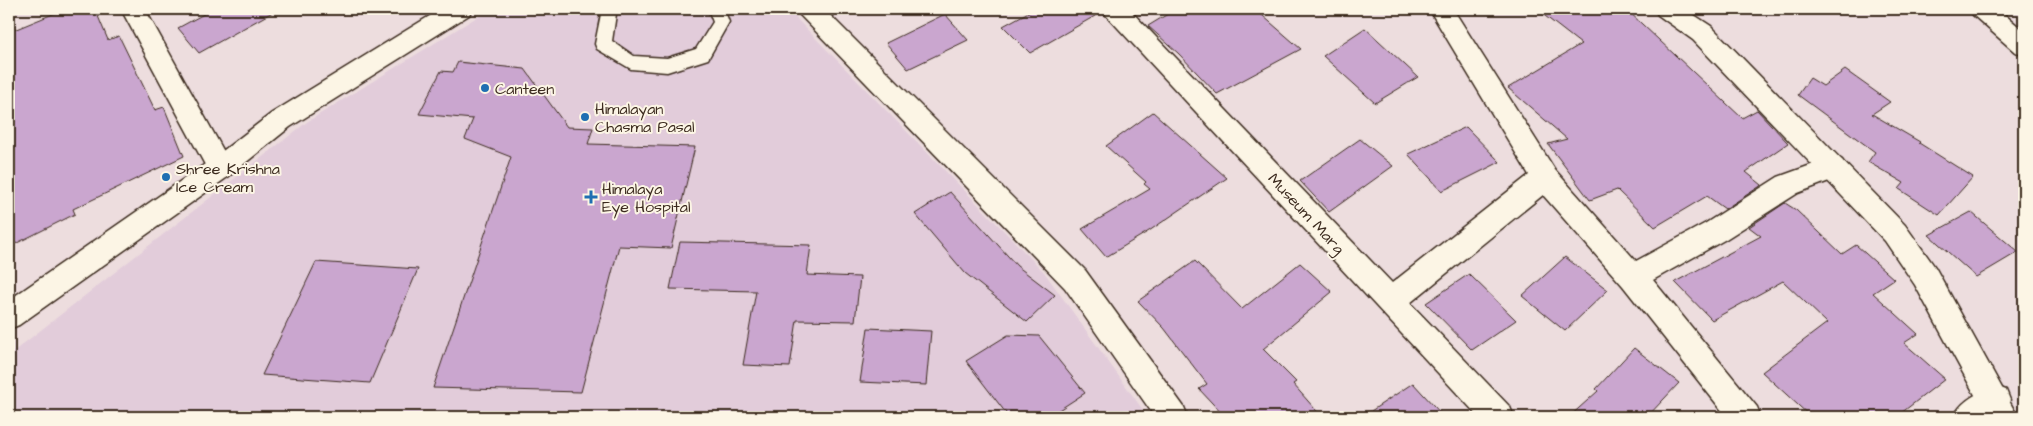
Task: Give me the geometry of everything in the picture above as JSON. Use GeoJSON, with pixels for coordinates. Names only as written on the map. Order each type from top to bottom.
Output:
{"type":"FeatureCollection","features":[{"type":"Feature","properties":{"kind":"street"},"geometry":{"type":"LineString","coordinates":[[134,9],[220,168]]}},
{"type":"Feature","properties":{"kind":"street"},"geometry":{"type":"LineString","coordinates":[[9,316],[220,168],[281,120],[460,9]]}},
{"type":"Feature","properties":{"kind":"street"},"geometry":{"type":"LineString","coordinates":[[809,9],[1075,279],[1173,417]]}},
{"type":"Feature","properties":{"kind":"street","name":"Museum Marg"},"geometry":{"type":"LineString","coordinates":[[1115,9],[1499,417]]}},
{"type":"Feature","properties":{"kind":"street"},"geometry":{"type":"LineString","coordinates":[[1441,9],[1545,178],[1633,277],[1746,417]]}},
{"type":"Feature","properties":{"kind":"street"},"geometry":{"type":"LineString","coordinates":[[1667,9],[1702,33],[1895,233],[1925,276],[1999,408],[1969,417]]}},
{"type":"Feature","properties":{"kind":"street"},"geometry":{"type":"LineString","coordinates":[[1982,9],[2024,44]]}},
{"type":"Feature","properties":{"kind":"street"},"geometry":{"type":"LineString","coordinates":[[1633,277],[1716,231],[1788,185],[1833,168]]}},
{"type":"Feature","properties":{"kind":"street"},"geometry":{"type":"LineString","coordinates":[[1390,301],[1545,178]]}},
{"type":"Feature","properties":{"kind":"lane"},"geometry":{"type":"LineString","coordinates":[[611,9],[608,12],[603,44],[632,62],[667,65],[702,54],[721,22],[716,9]]}},
{"type":"Feature","properties":{"kind":"shaded area","name":"Himalaya Eye Hospital"},"geometry":{"type":"Polygon","coordinates":[[[490,9],[787,9],[1044,272],[1148,417],[9,417],[9,355],[307,122],[490,9]]]}},
{"type":"Feature","properties":{"kind":"building"},"geometry":{"type":"Polygon","coordinates":[[[65,9],[95,9],[108,40],[119,36],[155,110],[164,107],[184,156],[73,209],[75,214],[9,247],[9,32],[65,9]]]}},
{"type":"Feature","properties":{"kind":"building"},"geometry":{"type":"Polygon","coordinates":[[[213,9],[278,9],[199,53],[178,28],[213,9]]]}},
{"type":"Feature","properties":{"kind":"building"},"geometry":{"type":"Polygon","coordinates":[[[1034,9],[1101,9],[1102,12],[1030,53],[1003,26],[1034,9]]]}},
{"type":"Feature","properties":{"kind":"building"},"geometry":{"type":"Polygon","coordinates":[[[1176,9],[1255,9],[1301,49],[1217,94],[1179,54],[1148,26],[1176,9]]]}},
{"type":"Feature","properties":{"kind":"building"},"geometry":{"type":"Polygon","coordinates":[[[1536,9],[1626,9],[1742,118],[1757,110],[1788,143],[1746,172],[1762,185],[1725,209],[1707,196],[1655,227],[1617,190],[1590,200],[1548,144],[1567,139],[1508,88],[1581,44],[1536,9]]]}},
{"type":"Feature","properties":{"kind":"building"},"geometry":{"type":"Polygon","coordinates":[[[945,14],[968,40],[908,69],[886,43],[945,14]]]}},
{"type":"Feature","properties":{"kind":"building"},"geometry":{"type":"Polygon","coordinates":[[[1365,28],[1418,77],[1375,103],[1323,56],[1365,28]]]}},
{"type":"Feature","properties":{"kind":"building"},"geometry":{"type":"Polygon","coordinates":[[[458,62],[525,69],[567,127],[593,128],[588,144],[695,147],[671,248],[619,246],[581,392],[433,388],[511,157],[465,139],[473,119],[419,114],[441,71],[453,72],[458,62]]]}},
{"type":"Feature","properties":{"kind":"building"},"geometry":{"type":"Polygon","coordinates":[[[1845,70],[1890,102],[1872,114],[1920,142],[1973,177],[1939,215],[1899,189],[1904,183],[1868,162],[1875,152],[1798,95],[1810,78],[1823,86],[1845,70]]]}},
{"type":"Feature","properties":{"kind":"building"},"geometry":{"type":"Polygon","coordinates":[[[1153,112],[1227,178],[1149,231],[1106,257],[1082,229],[1150,189],[1144,184],[1146,182],[1106,146],[1153,112]]]}},
{"type":"Feature","properties":{"kind":"building"},"geometry":{"type":"Polygon","coordinates":[[[1466,127],[1500,162],[1442,191],[1408,154],[1466,127]]]}},
{"type":"Feature","properties":{"kind":"building"},"geometry":{"type":"Polygon","coordinates":[[[1360,139],[1393,166],[1329,212],[1300,181],[1360,139]]]}},
{"type":"Feature","properties":{"kind":"building"},"geometry":{"type":"Polygon","coordinates":[[[950,192],[1017,266],[1055,295],[1027,322],[965,273],[915,214],[950,192]]]}},
{"type":"Feature","properties":{"kind":"building"},"geometry":{"type":"Polygon","coordinates":[[[1785,203],[1796,210],[1842,254],[1856,245],[1894,279],[1873,293],[1918,334],[1904,343],[1945,379],[1896,417],[1811,417],[1762,372],[1827,323],[1783,281],[1712,320],[1675,282],[1761,236],[1749,227],[1785,203]]]}},
{"type":"Feature","properties":{"kind":"building"},"geometry":{"type":"Polygon","coordinates":[[[1971,212],[2018,252],[1976,277],[1929,235],[1971,212]]]}},
{"type":"Feature","properties":{"kind":"building"},"geometry":{"type":"Polygon","coordinates":[[[680,242],[811,245],[807,275],[860,277],[855,321],[797,320],[790,367],[743,365],[756,291],[670,289],[680,242]]]}},
{"type":"Feature","properties":{"kind":"building"},"geometry":{"type":"Polygon","coordinates":[[[1565,257],[1608,290],[1565,331],[1522,296],[1565,257]]]}},
{"type":"Feature","properties":{"kind":"building"},"geometry":{"type":"Polygon","coordinates":[[[1195,261],[1242,309],[1300,263],[1332,292],[1263,349],[1296,382],[1293,384],[1322,417],[1225,417],[1199,389],[1207,384],[1164,328],[1138,301],[1195,261]]]}},
{"type":"Feature","properties":{"kind":"building"},"geometry":{"type":"Polygon","coordinates":[[[316,262],[418,269],[370,383],[262,375],[316,262]]]}},
{"type":"Feature","properties":{"kind":"building"},"geometry":{"type":"Polygon","coordinates":[[[1469,274],[1516,320],[1472,350],[1426,303],[1469,274]]]}},
{"type":"Feature","properties":{"kind":"building"},"geometry":{"type":"Polygon","coordinates":[[[868,328],[931,331],[926,385],[860,382],[868,328]]]}},
{"type":"Feature","properties":{"kind":"building"},"geometry":{"type":"Polygon","coordinates":[[[1008,335],[1039,336],[1085,393],[1048,417],[1009,417],[966,361],[1008,335]]]}},
{"type":"Feature","properties":{"kind":"building"},"geometry":{"type":"Polygon","coordinates":[[[1634,348],[1679,383],[1647,417],[1569,417],[1598,391],[1596,389],[1634,348]]]}},
{"type":"Feature","properties":{"kind":"building"},"geometry":{"type":"Polygon","coordinates":[[[1413,383],[1444,417],[1362,417],[1413,383]]]}},
{"type":"Feature","properties":{"kind":"place","name":"Canteen"},"geometry":{"type":"Point","coordinates":[485,88]}},
{"type":"Feature","properties":{"kind":"place","name":"Himalayan Chasma Pasal"},"geometry":{"type":"Point","coordinates":[585,117]}},
{"type":"Feature","properties":{"kind":"place","name":"Shree Krishna Ice Cream"},"geometry":{"type":"Point","coordinates":[166,177]}},
{"type":"Feature","properties":{"kind":"place","name":"Himalaya Eye Hospital"},"geometry":{"type":"Point","coordinates":[591,197]}}]}
